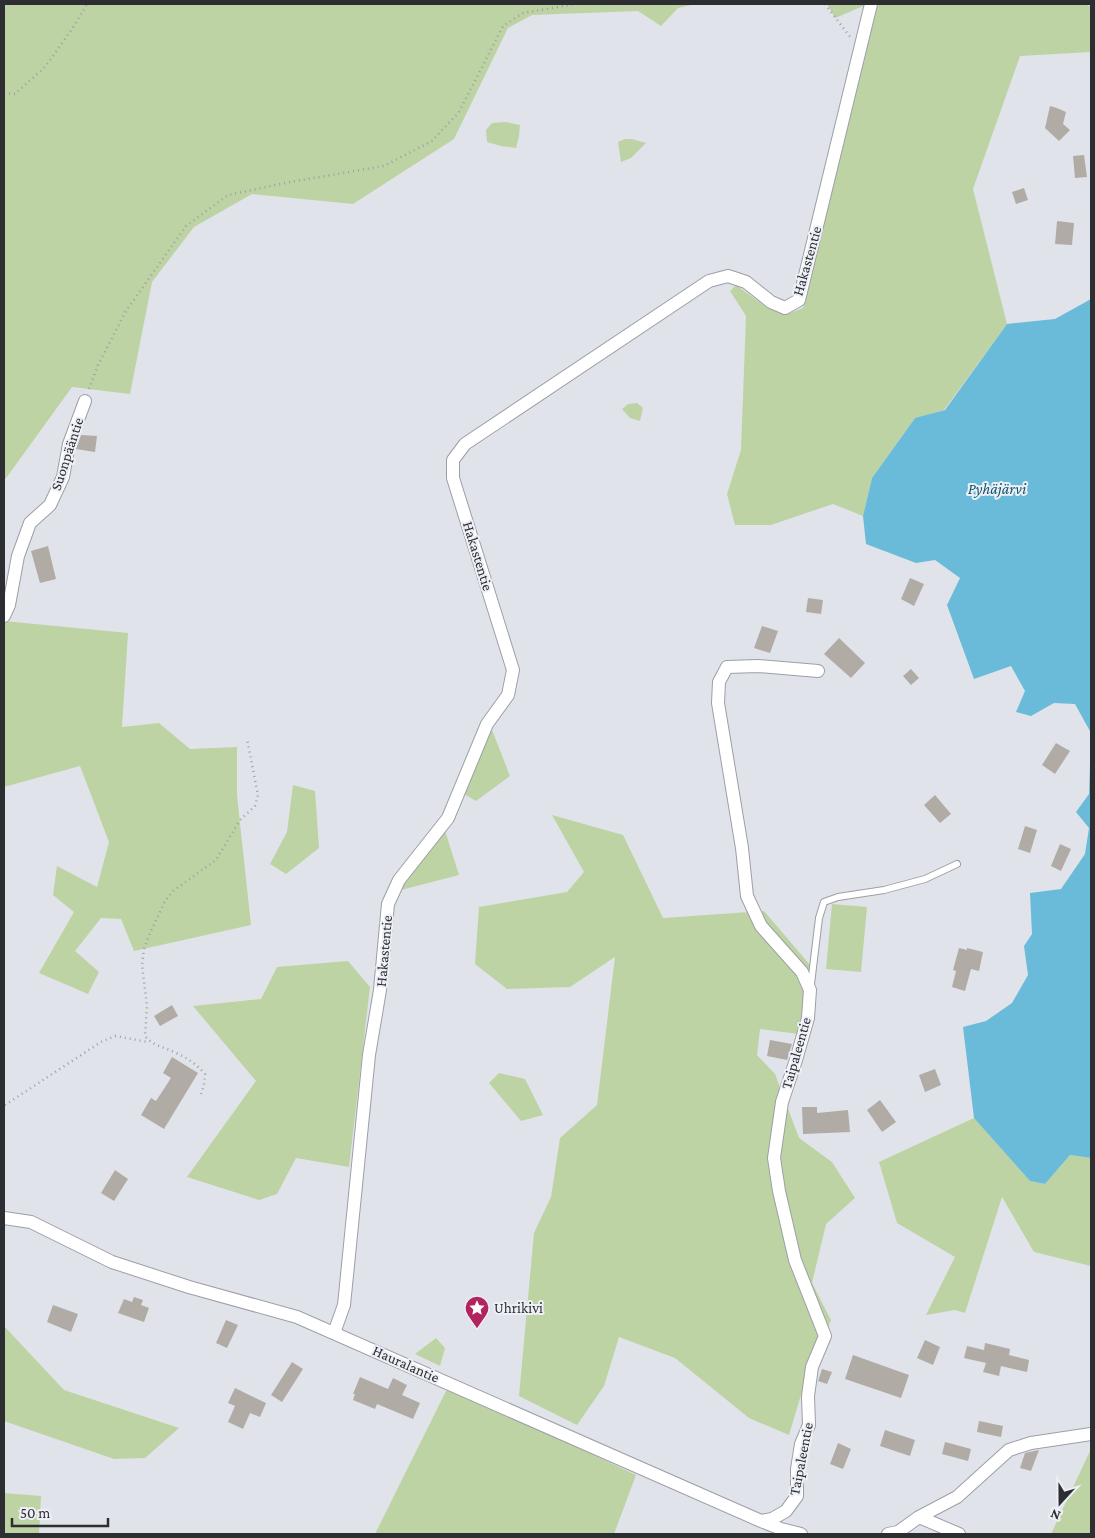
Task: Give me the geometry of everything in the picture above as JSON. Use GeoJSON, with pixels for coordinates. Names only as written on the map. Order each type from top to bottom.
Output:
{"type":"FeatureCollection","features":[{"type":"Feature","properties":{"kind":"street","name":"Hakastentie"},"geometry":{"type":"LineString","coordinates":[[334,1333],[344,1305],[369,1055],[380,990],[388,904],[399,880],[448,818],[487,724],[508,695],[513,670],[453,478],[453,460],[465,444],[709,281],[728,276],[746,282],[771,302],[785,308],[799,300],[871,4]]}},
{"type":"Feature","properties":{"kind":"street","name":"Suonpääntie"},"geometry":{"type":"LineString","coordinates":[[4,616],[9,605],[18,556],[27,531],[30,523],[50,505],[63,477],[69,444],[85,400]]}},
{"type":"Feature","properties":{"kind":"street"},"geometry":{"type":"LineString","coordinates":[[810,990],[802,972],[761,926],[747,896],[742,848],[718,702],[719,682],[727,667],[758,666],[818,671]]}},
{"type":"Feature","properties":{"kind":"street","name":"Taipaleentie"},"geometry":{"type":"LineString","coordinates":[[761,1521],[786,1511],[797,1496],[797,1469],[801,1444],[810,1425],[808,1396],[812,1368],[824,1336],[795,1260],[779,1190],[774,1158],[782,1102],[808,1018],[810,990]]}},
{"type":"Feature","properties":{"kind":"street","name":"Hauralantie"},"geometry":{"type":"LineString","coordinates":[[4,1218],[31,1222],[112,1262],[189,1287],[297,1318],[761,1521],[801,1534]]}},
{"type":"Feature","properties":{"kind":"street"},"geometry":{"type":"LineString","coordinates":[[888,1534],[898,1532],[919,1517],[957,1497],[1009,1450],[1031,1443],[1091,1434]]}},
{"type":"Feature","properties":{"kind":"street"},"geometry":{"type":"LineString","coordinates":[[919,1517],[959,1534]]}},
{"type":"Feature","properties":{"kind":"lane"},"geometry":{"type":"LineString","coordinates":[[810,990],[818,918],[824,902],[838,897],[884,890],[925,880],[957,864]]}},
{"type":"Feature","properties":{"kind":"path"},"geometry":{"type":"LineString","coordinates":[[4,93],[15,94],[45,67],[87,4]]}},
{"type":"Feature","properties":{"kind":"path"},"geometry":{"type":"LineString","coordinates":[[85,400],[98,365],[126,310],[186,226],[228,195],[384,166],[432,141],[459,112],[503,26],[523,13],[575,4]]}},
{"type":"Feature","properties":{"kind":"path"},"geometry":{"type":"LineString","coordinates":[[825,4],[860,49]]}},
{"type":"Feature","properties":{"kind":"path"},"geometry":{"type":"LineString","coordinates":[[150,1042],[145,1036],[148,1006],[142,965],[144,949],[165,901],[173,891],[216,860],[240,820],[255,806],[258,795],[247,739]]}},
{"type":"Feature","properties":{"kind":"path"},"geometry":{"type":"LineString","coordinates":[[5,1106],[101,1042],[115,1036],[136,1038],[150,1042],[178,1054],[197,1065],[205,1074],[201,1094]]}},
{"type":"Feature","properties":{"kind":"green space"},"geometry":{"type":"Polygon","coordinates":[[[4,4],[695,4],[678,8],[661,26],[638,11],[532,15],[508,28],[454,139],[353,204],[252,194],[194,227],[152,282],[130,394],[72,387],[4,481],[4,4]]]}},
{"type":"Feature","properties":{"kind":"green space"},"geometry":{"type":"Polygon","coordinates":[[[827,4],[868,4],[835,18],[827,4]]]}},
{"type":"Feature","properties":{"kind":"green space"},"geometry":{"type":"Polygon","coordinates":[[[877,4],[1086,4],[1091,7],[1091,52],[1020,56],[973,189],[1007,324],[944,410],[914,419],[872,478],[863,516],[833,504],[771,525],[735,525],[727,494],[741,450],[746,316],[730,291],[736,285],[769,309],[788,314],[803,308],[877,4]]]}},
{"type":"Feature","properties":{"kind":"green space"},"geometry":{"type":"Polygon","coordinates":[[[506,122],[520,125],[516,148],[487,142],[486,130],[492,123],[506,122]]]}},
{"type":"Feature","properties":{"kind":"green space"},"geometry":{"type":"Polygon","coordinates":[[[625,139],[646,143],[631,158],[621,162],[618,142],[625,139]]]}},
{"type":"Feature","properties":{"kind":"green space"},"geometry":{"type":"Polygon","coordinates":[[[637,403],[643,408],[640,421],[630,418],[622,409],[628,404],[637,403]]]}},
{"type":"Feature","properties":{"kind":"green space"},"geometry":{"type":"Polygon","coordinates":[[[4,621],[128,633],[122,727],[159,723],[190,749],[237,747],[237,796],[251,925],[134,951],[121,919],[101,918],[75,951],[99,972],[88,994],[39,973],[74,912],[53,895],[57,866],[97,887],[109,842],[80,766],[4,787],[4,621]]]}},
{"type":"Feature","properties":{"kind":"green space"},"geometry":{"type":"Polygon","coordinates":[[[492,730],[510,776],[476,801],[457,790],[492,730]]]}},
{"type":"Feature","properties":{"kind":"green space"},"geometry":{"type":"Polygon","coordinates":[[[293,785],[315,791],[319,848],[286,874],[270,864],[287,832],[293,785]]]}},
{"type":"Feature","properties":{"kind":"green space"},"geometry":{"type":"Polygon","coordinates":[[[552,815],[623,835],[663,918],[764,911],[810,965],[798,1034],[760,1029],[757,1055],[775,1074],[799,1138],[832,1162],[855,1198],[826,1224],[812,1283],[831,1320],[800,1398],[789,1435],[749,1418],[675,1358],[619,1337],[604,1386],[577,1425],[519,1396],[534,1233],[551,1197],[560,1138],[597,1105],[615,957],[570,987],[507,989],[475,964],[479,907],[567,892],[584,872],[552,815]]]}},
{"type":"Feature","properties":{"kind":"green space"},"geometry":{"type":"Polygon","coordinates":[[[442,821],[459,875],[397,891],[442,821]]]}},
{"type":"Feature","properties":{"kind":"green space"},"geometry":{"type":"Polygon","coordinates":[[[832,904],[867,907],[861,972],[826,969],[832,904]]]}},
{"type":"Feature","properties":{"kind":"green space"},"geometry":{"type":"Polygon","coordinates":[[[348,961],[370,987],[349,1167],[296,1158],[277,1194],[259,1200],[187,1177],[256,1081],[193,1006],[261,999],[277,967],[348,961]]]}},
{"type":"Feature","properties":{"kind":"green space"},"geometry":{"type":"Polygon","coordinates":[[[499,1073],[525,1079],[543,1115],[521,1121],[489,1083],[499,1073]]]}},
{"type":"Feature","properties":{"kind":"green space"},"geometry":{"type":"Polygon","coordinates":[[[974,1118],[1030,1181],[1045,1184],[1070,1155],[1091,1158],[1091,1266],[1034,1252],[1002,1197],[965,1313],[955,1310],[926,1315],[955,1257],[897,1223],[879,1162],[974,1118]]]}},
{"type":"Feature","properties":{"kind":"green space"},"geometry":{"type":"Polygon","coordinates":[[[4,1326],[64,1390],[179,1428],[145,1458],[114,1459],[4,1421],[4,1326]]]}},
{"type":"Feature","properties":{"kind":"green space"},"geometry":{"type":"Polygon","coordinates":[[[436,1338],[445,1348],[440,1366],[415,1354],[436,1338]]]}},
{"type":"Feature","properties":{"kind":"green space"},"geometry":{"type":"Polygon","coordinates":[[[448,1387],[636,1475],[614,1534],[375,1534],[448,1387]]]}},
{"type":"Feature","properties":{"kind":"green space"},"geometry":{"type":"Polygon","coordinates":[[[1091,1449],[1091,1534],[1051,1534],[1091,1449]]]}},
{"type":"Feature","properties":{"kind":"green space"},"geometry":{"type":"Polygon","coordinates":[[[4,1493],[41,1496],[39,1534],[4,1534],[4,1493]]]}},
{"type":"Feature","properties":{"kind":"water","name":"Pyhäjärvi"},"geometry":{"type":"Polygon","coordinates":[[[1091,299],[1091,733],[1075,704],[1054,703],[1031,716],[1016,712],[1025,691],[1011,666],[974,679],[947,605],[960,578],[935,560],[916,563],[866,544],[863,516],[872,478],[915,418],[945,410],[1007,324],[1055,319],[1091,299]]]}},
{"type":"Feature","properties":{"kind":"water"},"geometry":{"type":"Polygon","coordinates":[[[1091,733],[1091,1158],[1070,1155],[1045,1184],[1030,1181],[974,1118],[963,1027],[986,1021],[1012,1003],[1028,975],[1024,946],[1032,934],[1030,893],[1061,889],[1085,854],[1089,828],[1076,812],[1089,794],[1091,733]]]}},
{"type":"Feature","properties":{"kind":"building"},"geometry":{"type":"Polygon","coordinates":[[[1050,106],[1066,112],[1063,124],[1070,130],[1059,141],[1045,128],[1050,106]]]}},
{"type":"Feature","properties":{"kind":"building"},"geometry":{"type":"Polygon","coordinates":[[[1084,155],[1087,177],[1075,178],[1073,156],[1084,155]]]}},
{"type":"Feature","properties":{"kind":"building"},"geometry":{"type":"Polygon","coordinates":[[[1024,188],[1028,200],[1016,204],[1012,192],[1024,188]]]}},
{"type":"Feature","properties":{"kind":"building"},"geometry":{"type":"Polygon","coordinates":[[[1057,221],[1074,223],[1072,245],[1055,244],[1057,221]]]}},
{"type":"Feature","properties":{"kind":"building"},"geometry":{"type":"Polygon","coordinates":[[[81,435],[97,436],[95,452],[76,449],[81,435]]]}},
{"type":"Feature","properties":{"kind":"building"},"geometry":{"type":"Polygon","coordinates":[[[48,546],[56,579],[40,583],[31,551],[48,546]]]}},
{"type":"Feature","properties":{"kind":"building"},"geometry":{"type":"Polygon","coordinates":[[[910,578],[924,584],[914,606],[901,599],[910,578]]]}},
{"type":"Feature","properties":{"kind":"building"},"geometry":{"type":"Polygon","coordinates":[[[808,598],[823,600],[821,614],[806,612],[808,598]]]}},
{"type":"Feature","properties":{"kind":"building"},"geometry":{"type":"Polygon","coordinates":[[[762,626],[778,631],[770,653],[754,648],[762,626]]]}},
{"type":"Feature","properties":{"kind":"building"},"geometry":{"type":"Polygon","coordinates":[[[839,638],[865,663],[851,678],[824,654],[839,638]]]}},
{"type":"Feature","properties":{"kind":"building"},"geometry":{"type":"Polygon","coordinates":[[[911,669],[919,678],[911,685],[903,676],[911,669]]]}},
{"type":"Feature","properties":{"kind":"building"},"geometry":{"type":"Polygon","coordinates":[[[1056,743],[1070,751],[1055,774],[1042,765],[1056,743]]]}},
{"type":"Feature","properties":{"kind":"building"},"geometry":{"type":"Polygon","coordinates":[[[935,795],[951,814],[940,823],[924,805],[935,795]]]}},
{"type":"Feature","properties":{"kind":"building"},"geometry":{"type":"Polygon","coordinates":[[[1025,826],[1037,830],[1030,853],[1018,849],[1025,826]]]}},
{"type":"Feature","properties":{"kind":"building"},"geometry":{"type":"Polygon","coordinates":[[[1060,844],[1071,849],[1061,871],[1051,866],[1060,844]]]}},
{"type":"Feature","properties":{"kind":"building"},"geometry":{"type":"Polygon","coordinates":[[[959,948],[983,952],[979,971],[971,969],[965,991],[952,987],[956,971],[953,970],[959,948]]]}},
{"type":"Feature","properties":{"kind":"building"},"geometry":{"type":"Polygon","coordinates":[[[172,1005],[178,1016],[160,1026],[154,1016],[172,1005]]]}},
{"type":"Feature","properties":{"kind":"building"},"geometry":{"type":"Polygon","coordinates":[[[770,1040],[792,1044],[787,1060],[767,1056],[770,1040]]]}},
{"type":"Feature","properties":{"kind":"building"},"geometry":{"type":"Polygon","coordinates":[[[172,1057],[198,1073],[164,1129],[141,1115],[151,1098],[156,1101],[171,1078],[163,1073],[172,1057]]]}},
{"type":"Feature","properties":{"kind":"building"},"geometry":{"type":"Polygon","coordinates":[[[935,1069],[941,1085],[925,1092],[919,1075],[935,1069]]]}},
{"type":"Feature","properties":{"kind":"building"},"geometry":{"type":"Polygon","coordinates":[[[880,1100],[896,1122],[882,1132],[867,1110],[880,1100]]]}},
{"type":"Feature","properties":{"kind":"building"},"geometry":{"type":"Polygon","coordinates":[[[802,1107],[817,1107],[817,1113],[848,1110],[850,1132],[803,1134],[802,1107]]]}},
{"type":"Feature","properties":{"kind":"building"},"geometry":{"type":"Polygon","coordinates":[[[115,1170],[128,1179],[114,1201],[101,1193],[115,1170]]]}},
{"type":"Feature","properties":{"kind":"building"},"geometry":{"type":"Polygon","coordinates":[[[134,1297],[143,1300],[141,1305],[149,1308],[144,1322],[118,1313],[124,1299],[132,1302],[134,1297]]]}},
{"type":"Feature","properties":{"kind":"building"},"geometry":{"type":"Polygon","coordinates":[[[53,1305],[78,1314],[71,1332],[47,1322],[53,1305]]]}},
{"type":"Feature","properties":{"kind":"building"},"geometry":{"type":"Polygon","coordinates":[[[226,1320],[238,1325],[227,1348],[216,1343],[226,1320]]]}},
{"type":"Feature","properties":{"kind":"building"},"geometry":{"type":"Polygon","coordinates":[[[925,1340],[940,1347],[933,1365],[917,1358],[925,1340]]]}},
{"type":"Feature","properties":{"kind":"building"},"geometry":{"type":"Polygon","coordinates":[[[985,1343],[1010,1349],[1009,1355],[1029,1360],[1027,1372],[1001,1366],[999,1376],[983,1372],[986,1363],[964,1358],[967,1346],[984,1350],[985,1343]]]}},
{"type":"Feature","properties":{"kind":"building"},"geometry":{"type":"Polygon","coordinates":[[[853,1355],[909,1375],[901,1398],[845,1379],[853,1355]]]}},
{"type":"Feature","properties":{"kind":"building"},"geometry":{"type":"Polygon","coordinates":[[[292,1362],[303,1369],[282,1402],[271,1395],[292,1362]]]}},
{"type":"Feature","properties":{"kind":"building"},"geometry":{"type":"Polygon","coordinates":[[[822,1369],[832,1372],[827,1384],[818,1381],[822,1369]]]}},
{"type":"Feature","properties":{"kind":"building"},"geometry":{"type":"Polygon","coordinates":[[[360,1377],[388,1389],[393,1378],[407,1385],[402,1395],[420,1403],[413,1419],[377,1404],[375,1409],[353,1400],[355,1394],[353,1394],[360,1377]]]}},
{"type":"Feature","properties":{"kind":"building"},"geometry":{"type":"Polygon","coordinates":[[[235,1388],[266,1403],[260,1417],[250,1413],[243,1429],[228,1422],[235,1406],[228,1403],[235,1388]]]}},
{"type":"Feature","properties":{"kind":"building"},"geometry":{"type":"Polygon","coordinates":[[[979,1421],[1003,1426],[1001,1437],[977,1432],[979,1421]]]}},
{"type":"Feature","properties":{"kind":"building"},"geometry":{"type":"Polygon","coordinates":[[[885,1430],[915,1440],[910,1456],[880,1446],[885,1430]]]}},
{"type":"Feature","properties":{"kind":"building"},"geometry":{"type":"Polygon","coordinates":[[[945,1442],[971,1449],[968,1461],[942,1454],[945,1442]]]}},
{"type":"Feature","properties":{"kind":"building"},"geometry":{"type":"Polygon","coordinates":[[[838,1443],[851,1449],[843,1469],[830,1464],[838,1443]]]}},
{"type":"Feature","properties":{"kind":"building"},"geometry":{"type":"Polygon","coordinates":[[[1039,1450],[1031,1471],[1020,1468],[1025,1453],[1039,1450]]]}},
{"type":"Feature","properties":{"kind":"place","name":"Uhrikivi"},"geometry":{"type":"Point","coordinates":[477,1329]}}]}
